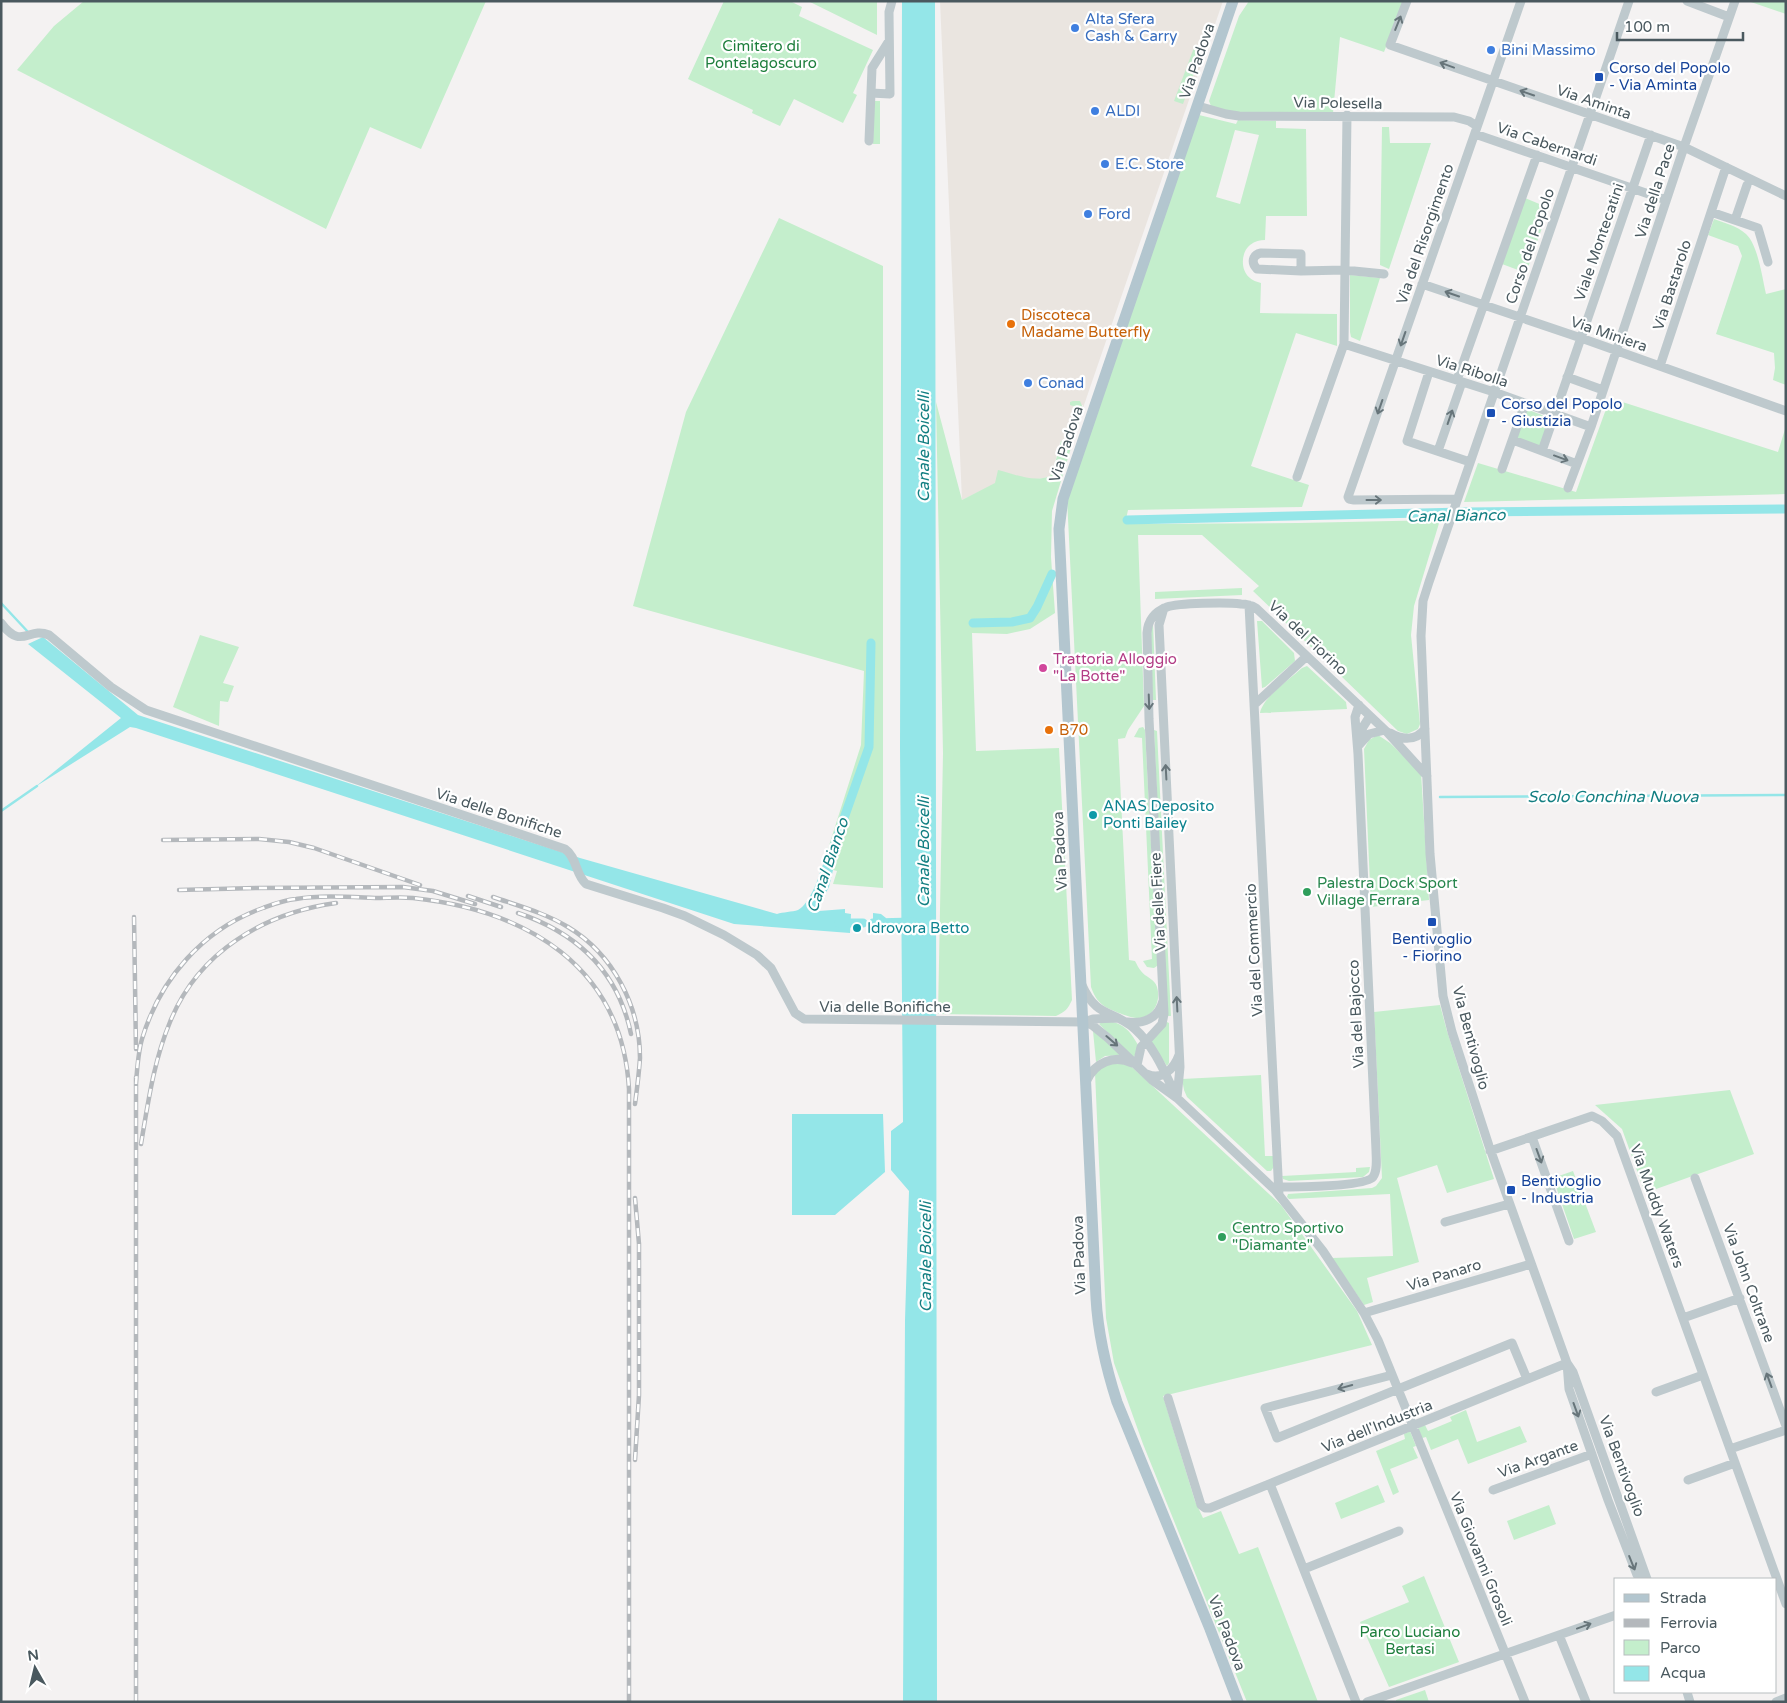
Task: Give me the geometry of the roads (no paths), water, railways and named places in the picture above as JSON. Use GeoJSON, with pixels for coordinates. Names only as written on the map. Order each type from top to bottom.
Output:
{"type":"FeatureCollection","features":[{"type":"Feature","properties":{"kind":"main road","name":"Via Padova"},"geometry":{"type":"LineString","coordinates":[[1233,1],[1063,499],[1060,515],[1060,544],[1098,1323],[1105,1360],[1118,1402],[1238,1702]]}},
{"type":"Feature","properties":{"kind":"street"},"geometry":{"type":"LineString","coordinates":[[871,93],[890,94],[889,12],[887,1]]}},
{"type":"Feature","properties":{"kind":"street"},"geometry":{"type":"LineString","coordinates":[[889,12],[892,1]]}},
{"type":"Feature","properties":{"kind":"street","name":"Via Aminta"},"geometry":{"type":"LineString","coordinates":[[1407,1],[1390,45],[1684,147],[1786,196]]}},
{"type":"Feature","properties":{"kind":"street","name":"Via del Risorgimento"},"geometry":{"type":"LineString","coordinates":[[1456,500],[1350,499],[1348,497],[1521,1]]}},
{"type":"Feature","properties":{"kind":"street","name":"Corso del Popolo"},"geometry":{"type":"LineString","coordinates":[[1456,500],[1629,1]]}},
{"type":"Feature","properties":{"kind":"street"},"geometry":{"type":"LineString","coordinates":[[1687,1],[1729,17]]}},
{"type":"Feature","properties":{"kind":"street","name":"Via della Pace"},"geometry":{"type":"LineString","coordinates":[[1568,488],[1591,427],[1666,200],[1735,1]]}},
{"type":"Feature","properties":{"kind":"street"},"geometry":{"type":"LineString","coordinates":[[869,141],[872,68],[889,41]]}},
{"type":"Feature","properties":{"kind":"street","name":"Via Polesella"},"geometry":{"type":"LineString","coordinates":[[1198,106],[1239,116],[1454,117],[1469,121],[1476,130]]}},
{"type":"Feature","properties":{"kind":"street"},"geometry":{"type":"LineString","coordinates":[[1297,477],[1344,344],[1347,116]]}},
{"type":"Feature","properties":{"kind":"street","name":"Via Cabernardi"},"geometry":{"type":"LineString","coordinates":[[1476,130],[1537,155],[1666,200]]}},
{"type":"Feature","properties":{"kind":"street","name":"Viale Montecatini"},"geometry":{"type":"LineString","coordinates":[[1542,451],[1651,135]]}},
{"type":"Feature","properties":{"kind":"street"},"geometry":{"type":"LineString","coordinates":[[1438,451],[1483,305],[1537,155]]}},
{"type":"Feature","properties":{"kind":"street","name":"Via Bastarolo"},"geometry":{"type":"LineString","coordinates":[[1660,366],[1726,167]]}},
{"type":"Feature","properties":{"kind":"street"},"geometry":{"type":"LineString","coordinates":[[1735,220],[1747,186]]}},
{"type":"Feature","properties":{"kind":"street"},"geometry":{"type":"LineString","coordinates":[[1711,212],[1758,228],[1768,262]]}},
{"type":"Feature","properties":{"kind":"street"},"geometry":{"type":"LineString","coordinates":[[1301,271],[1301,254],[1261,253],[1253,259],[1254,266],[1259,270],[1301,271],[1344,270],[1384,274]]}},
{"type":"Feature","properties":{"kind":"street","name":"Via Miniera"},"geometry":{"type":"LineString","coordinates":[[1422,284],[1786,411]]}},
{"type":"Feature","properties":{"kind":"street","name":"Via Ribolla"},"geometry":{"type":"LineString","coordinates":[[1344,344],[1494,392],[1591,427]]}},
{"type":"Feature","properties":{"kind":"street"},"geometry":{"type":"LineString","coordinates":[[1429,372],[1407,441],[1470,462]]}},
{"type":"Feature","properties":{"kind":"street"},"geometry":{"type":"LineString","coordinates":[[1567,377],[1603,390]]}},
{"type":"Feature","properties":{"kind":"street"},"geometry":{"type":"LineString","coordinates":[[1502,469],[1525,404]]}},
{"type":"Feature","properties":{"kind":"street"},"geometry":{"type":"LineString","coordinates":[[1513,440],[1577,464]]}},
{"type":"Feature","properties":{"kind":"street","name":"Via Bentivoglio"},"geometry":{"type":"LineString","coordinates":[[1456,500],[1427,588],[1421,613],[1420,636],[1432,870],[1443,996],[1452,1032],[1490,1151],[1648,1578]]}},
{"type":"Feature","properties":{"kind":"street","name":"Via del Fiorino"},"geometry":{"type":"LineString","coordinates":[[1164,608],[1186,605],[1238,603],[1249,605],[1264,614],[1386,731],[1427,777]]}},
{"type":"Feature","properties":{"kind":"street","name":"Via del Commercio"},"geometry":{"type":"LineString","coordinates":[[1249,605],[1279,1191]]}},
{"type":"Feature","properties":{"kind":"street","name":"Via delle Fiere"},"geometry":{"type":"LineString","coordinates":[[1164,608],[1159,625],[1180,1067],[1177,1098]]}},
{"type":"Feature","properties":{"kind":"street","name":"Via delle Fiere"},"geometry":{"type":"LineString","coordinates":[[1137,1065],[1141,1047],[1162,1024],[1164,1014],[1149,719],[1147,625],[1151,618],[1164,608]]}},
{"type":"Feature","properties":{"kind":"street","name":"Via delle Bonifiche"},"geometry":{"type":"LineString","coordinates":[[1,623],[10,634],[22,637],[41,632],[49,635],[111,687],[146,710],[558,846],[570,852],[582,881],[591,887],[685,916],[724,935],[757,955],[771,968],[795,1014],[799,1017],[811,1020],[888,1021],[1084,1022],[1094,1019],[1122,1020]]}},
{"type":"Feature","properties":{"kind":"street"},"geometry":{"type":"LineString","coordinates":[[1255,704],[1307,656]]}},
{"type":"Feature","properties":{"kind":"street","name":"Via del Bajocco"},"geometry":{"type":"LineString","coordinates":[[1279,1191],[1364,1182],[1373,1177],[1376,1171],[1355,717],[1359,705]]}},
{"type":"Feature","properties":{"kind":"street","name":"Via del Bajocco"},"geometry":{"type":"LineString","coordinates":[[1358,754],[1362,727],[1370,716]]}},
{"type":"Feature","properties":{"kind":"street"},"geometry":{"type":"LineString","coordinates":[[1149,719],[1164,719]]}},
{"type":"Feature","properties":{"kind":"street"},"geometry":{"type":"LineString","coordinates":[[1411,738],[1420,735],[1425,729]]}},
{"type":"Feature","properties":{"kind":"street"},"geometry":{"type":"LineString","coordinates":[[1359,745],[1368,734],[1386,731]]}},
{"type":"Feature","properties":{"kind":"street","name":"Via del Fiorino"},"geometry":{"type":"LineString","coordinates":[[1386,731],[1396,737],[1420,741],[1426,749]]}},
{"type":"Feature","properties":{"kind":"street"},"geometry":{"type":"LineString","coordinates":[[1407,753],[1416,754],[1426,749]]}},
{"type":"Feature","properties":{"kind":"street"},"geometry":{"type":"LineString","coordinates":[[1082,985],[1096,1007],[1135,1029],[1146,1042],[1165,1073],[1177,1098]]}},
{"type":"Feature","properties":{"kind":"street"},"geometry":{"type":"LineString","coordinates":[[1122,1020],[1138,1023],[1154,1016],[1161,1008],[1164,999]]}},
{"type":"Feature","properties":{"kind":"street"},"geometry":{"type":"LineString","coordinates":[[1084,1022],[1108,1038],[1144,1073],[1177,1098]]}},
{"type":"Feature","properties":{"kind":"street"},"geometry":{"type":"LineString","coordinates":[[1144,1073],[1155,1076],[1165,1073],[1174,1066],[1179,1053]]}},
{"type":"Feature","properties":{"kind":"street"},"geometry":{"type":"LineString","coordinates":[[1087,1080],[1094,1068],[1106,1062],[1126,1060],[1137,1065]]}},
{"type":"Feature","properties":{"kind":"street","name":"Via Giovanni Grosoli"},"geometry":{"type":"LineString","coordinates":[[1177,1098],[1279,1191],[1323,1251],[1364,1313],[1378,1340],[1525,1702]]}},
{"type":"Feature","properties":{"kind":"street","name":"Via Muddy Waters"},"geometry":{"type":"LineString","coordinates":[[1490,1151],[1592,1116],[1602,1121],[1619,1139],[1777,1578]]}},
{"type":"Feature","properties":{"kind":"street"},"geometry":{"type":"LineString","coordinates":[[1532,1137],[1569,1241]]}},
{"type":"Feature","properties":{"kind":"street","name":"Via John Coltrane"},"geometry":{"type":"LineString","coordinates":[[1695,1178],[1786,1426]]}},
{"type":"Feature","properties":{"kind":"street"},"geometry":{"type":"LineString","coordinates":[[1445,1222],[1509,1204]]}},
{"type":"Feature","properties":{"kind":"street","name":"Via Panaro"},"geometry":{"type":"LineString","coordinates":[[1364,1313],[1531,1264]]}},
{"type":"Feature","properties":{"kind":"street"},"geometry":{"type":"LineString","coordinates":[[1683,1318],[1740,1298]]}},
{"type":"Feature","properties":{"kind":"street"},"geometry":{"type":"LineString","coordinates":[[1392,1375],[1265,1408],[1277,1438],[1512,1343],[1527,1380]]}},
{"type":"Feature","properties":{"kind":"street","name":"Via Bentivoglio"},"geometry":{"type":"LineString","coordinates":[[1567,1363],[1568,1389],[1637,1575],[1641,1578]]}},
{"type":"Feature","properties":{"kind":"street","name":"Via dell'Industria"},"geometry":{"type":"LineString","coordinates":[[1168,1398],[1200,1502],[1203,1507],[1210,1508],[1567,1363]]}},
{"type":"Feature","properties":{"kind":"street"},"geometry":{"type":"LineString","coordinates":[[1656,1392],[1703,1375]]}},
{"type":"Feature","properties":{"kind":"street"},"geometry":{"type":"LineString","coordinates":[[1730,1449],[1786,1430]]}},
{"type":"Feature","properties":{"kind":"street","name":"Via Argante"},"geometry":{"type":"LineString","coordinates":[[1493,1490],[1592,1454]]}},
{"type":"Feature","properties":{"kind":"street"},"geometry":{"type":"LineString","coordinates":[[1688,1480],[1735,1463]]}},
{"type":"Feature","properties":{"kind":"street"},"geometry":{"type":"LineString","coordinates":[[1270,1484],[1356,1702]]}},
{"type":"Feature","properties":{"kind":"street"},"geometry":{"type":"LineString","coordinates":[[1629,1526],[1622,1536],[1633,1538]]}},
{"type":"Feature","properties":{"kind":"street"},"geometry":{"type":"LineString","coordinates":[[1304,1569],[1399,1531]]}},
{"type":"Feature","properties":{"kind":"street","name":"Via Muddy Waters"},"geometry":{"type":"LineString","coordinates":[[1777,1579],[1786,1604]]}},
{"type":"Feature","properties":{"kind":"street"},"geometry":{"type":"LineString","coordinates":[[1367,1702],[1614,1616]]}},
{"type":"Feature","properties":{"kind":"street"},"geometry":{"type":"LineString","coordinates":[[1559,1635],[1586,1702]]}},
{"type":"Feature","properties":{"kind":"street"},"geometry":{"type":"LineString","coordinates":[[1776,1702],[1786,1698]]}},
{"type":"Feature","properties":{"kind":"water","name":"Canale Boicelli"},"geometry":{"type":"Polygon","coordinates":[[[902,1],[935,1],[937,1702],[903,1702],[905,1320],[909,1191],[891,1170],[891,1131],[903,1122],[900,747],[902,1]]]}},
{"type":"Feature","properties":{"kind":"water"},"geometry":{"type":"Polygon","coordinates":[[[43,637],[138,715],[580,858],[777,914],[798,910],[802,907],[813,890],[822,867],[833,870],[829,887],[818,907],[819,911],[845,909],[845,913],[851,914],[850,933],[734,924],[136,728],[130,727],[35,787],[121,718],[28,644],[43,637]]]}},
{"type":"Feature","properties":{"kind":"water"},"geometry":{"type":"Polygon","coordinates":[[[873,913],[881,914],[886,918],[885,927],[880,932],[873,932],[873,913]]]}},
{"type":"Feature","properties":{"kind":"water"},"geometry":{"type":"Polygon","coordinates":[[[792,1114],[883,1114],[885,1172],[835,1215],[792,1215],[792,1114]]]}},
{"type":"Feature","properties":{"kind":"waterway","name":"Canal Bianco"},"geometry":{"type":"LineString","coordinates":[[1127,520],[1463,512],[1786,509]]}},
{"type":"Feature","properties":{"kind":"waterway","name":"Canal Bianco"},"geometry":{"type":"LineString","coordinates":[[973,623],[1012,622],[1030,618],[1052,574]]}},
{"type":"Feature","properties":{"kind":"waterway"},"geometry":{"type":"LineString","coordinates":[[1,603],[29,633]]}},
{"type":"Feature","properties":{"kind":"waterway","name":"Canal Bianco"},"geometry":{"type":"LineString","coordinates":[[823,878],[869,747],[871,643]]}},
{"type":"Feature","properties":{"kind":"waterway"},"geometry":{"type":"LineString","coordinates":[[1,811],[37,786]]}},
{"type":"Feature","properties":{"kind":"waterway","name":"Scolo Conchina Nuova"},"geometry":{"type":"LineString","coordinates":[[1440,797],[1786,795]]}},
{"type":"Feature","properties":{"kind":"waterway"},"geometry":{"type":"LineString","coordinates":[[873,923],[913,922]]}},
{"type":"Feature","properties":{"kind":"waterway"},"geometry":{"type":"LineString","coordinates":[[839,923],[863,923]]}},
{"type":"Feature","properties":{"kind":"railway"},"geometry":{"type":"LineString","coordinates":[[163,840],[259,839],[289,842],[314,848],[420,885]]}},
{"type":"Feature","properties":{"kind":"railway"},"geometry":{"type":"LineString","coordinates":[[179,890],[403,887],[433,891],[475,904]]}},
{"type":"Feature","properties":{"kind":"railway"},"geometry":{"type":"LineString","coordinates":[[468,896],[501,907]]}},
{"type":"Feature","properties":{"kind":"railway"},"geometry":{"type":"LineString","coordinates":[[136,1084],[142,1039],[160,996],[172,977],[203,943],[221,929],[241,917],[283,901],[326,897],[413,898],[454,905],[493,915],[529,931],[560,951],[587,977],[608,1009],[622,1046],[629,1089],[629,1702]]}},
{"type":"Feature","properties":{"kind":"railway"},"geometry":{"type":"LineString","coordinates":[[493,897],[541,914],[568,927],[584,938],[611,967],[629,1001],[639,1039],[639,1076],[635,1104]]}},
{"type":"Feature","properties":{"kind":"railway"},"geometry":{"type":"LineString","coordinates":[[141,1144],[152,1082],[164,1036],[182,997],[198,975],[216,956],[236,940],[259,927],[309,908],[336,903]]}},
{"type":"Feature","properties":{"kind":"railway"},"geometry":{"type":"LineString","coordinates":[[518,913],[559,931],[592,957],[616,991],[625,1012],[631,1034]]}},
{"type":"Feature","properties":{"kind":"railway"},"geometry":{"type":"LineString","coordinates":[[134,917],[136,1049]]}},
{"type":"Feature","properties":{"kind":"railway"},"geometry":{"type":"LineString","coordinates":[[136,1077],[136,1702]]}},
{"type":"Feature","properties":{"kind":"railway"},"geometry":{"type":"LineString","coordinates":[[635,1198],[639,1244],[639,1395],[635,1460]]}},
{"type":"Feature","properties":{"kind":"place","name":"Alta Sfera Cash & Carry"},"geometry":{"type":"Point","coordinates":[1075,28]}},
{"type":"Feature","properties":{"kind":"place","name":"Bini Massimo"},"geometry":{"type":"Point","coordinates":[1491,50]}},
{"type":"Feature","properties":{"kind":"place","name":"Corso del Popolo - Via Aminta"},"geometry":{"type":"Point","coordinates":[1599,77]}},
{"type":"Feature","properties":{"kind":"place","name":"ALDI"},"geometry":{"type":"Point","coordinates":[1095,111]}},
{"type":"Feature","properties":{"kind":"place","name":"E.C. Store"},"geometry":{"type":"Point","coordinates":[1105,164]}},
{"type":"Feature","properties":{"kind":"place","name":"Ford"},"geometry":{"type":"Point","coordinates":[1088,214]}},
{"type":"Feature","properties":{"kind":"place","name":"Discoteca Madame Butterfly"},"geometry":{"type":"Point","coordinates":[1011,324]}},
{"type":"Feature","properties":{"kind":"place","name":"Conad"},"geometry":{"type":"Point","coordinates":[1028,383]}},
{"type":"Feature","properties":{"kind":"place","name":"Corso del Popolo - Giustizia"},"geometry":{"type":"Point","coordinates":[1491,413]}},
{"type":"Feature","properties":{"kind":"place","name":"Trattoria Alloggio \"La Botte\""},"geometry":{"type":"Point","coordinates":[1043,668]}},
{"type":"Feature","properties":{"kind":"place","name":"B70"},"geometry":{"type":"Point","coordinates":[1049,730]}},
{"type":"Feature","properties":{"kind":"place","name":"ANAS Deposito Ponti Bailey"},"geometry":{"type":"Point","coordinates":[1093,815]}},
{"type":"Feature","properties":{"kind":"place","name":"Palestra Dock Sport Village Ferrara"},"geometry":{"type":"Point","coordinates":[1307,892]}},
{"type":"Feature","properties":{"kind":"place","name":"Bentivoglio - Fiorino"},"geometry":{"type":"Point","coordinates":[1432,922]}},
{"type":"Feature","properties":{"kind":"place","name":"Idrovora Betto"},"geometry":{"type":"Point","coordinates":[857,928]}},
{"type":"Feature","properties":{"kind":"place","name":"Bentivoglio - Industria"},"geometry":{"type":"Point","coordinates":[1511,1190]}},
{"type":"Feature","properties":{"kind":"place","name":"Centro Sportivo \"Diamante\""},"geometry":{"type":"Point","coordinates":[1222,1237]}},
{"type":"Feature","properties":{"kind":"park label","name":"Cimitero di Pontelagoscuro"},"geometry":{"type":"Point","coordinates":[761,54]}},
{"type":"Feature","properties":{"kind":"park label","name":"Parco Luciano Bertasi"},"geometry":{"type":"Point","coordinates":[1410,1640]}}]}
